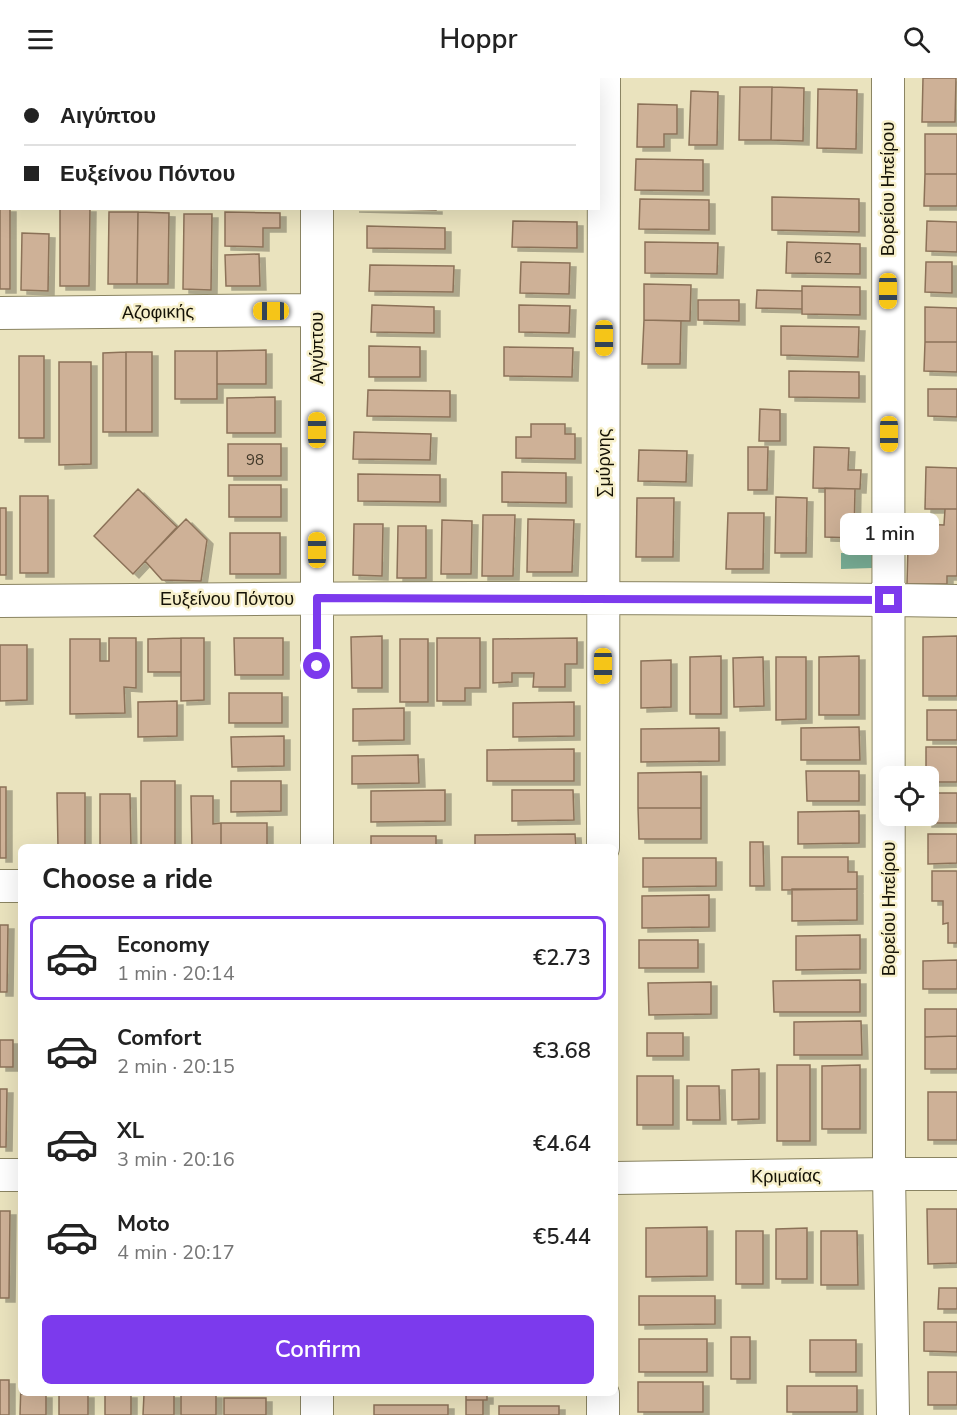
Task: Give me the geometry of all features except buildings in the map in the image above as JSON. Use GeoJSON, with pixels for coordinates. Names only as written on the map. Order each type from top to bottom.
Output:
{"type":"FeatureCollection","features":[{"type":"Feature","properties":{"kind":"street","name":"Σμύρνης"},"geometry":{"type":"LineString","coordinates":[[603,844],[604,78]]}},
{"type":"Feature","properties":{"kind":"street","name":"Βορείου Ηπείρου"},"geometry":{"type":"LineString","coordinates":[[888,78],[889,1174],[893,1415]]}},
{"type":"Feature","properties":{"kind":"street","name":"Αιγύπτου"},"geometry":{"type":"LineString","coordinates":[[316,210],[317,844]]}},
{"type":"Feature","properties":{"kind":"street","name":"Αζοφικής"},"geometry":{"type":"LineString","coordinates":[[0,314],[316,310]]}},
{"type":"Feature","properties":{"kind":"street","name":"Ευξείνου Πόντου"},"geometry":{"type":"LineString","coordinates":[[0,601],[603,598],[957,601]]}},
{"type":"Feature","properties":{"kind":"street"},"geometry":{"type":"LineString","coordinates":[[0,886],[18,886]]}},
{"type":"Feature","properties":{"kind":"street","name":"Κριμαίας"},"geometry":{"type":"LineString","coordinates":[[618,1178],[957,1174]]}},
{"type":"Feature","properties":{"kind":"street"},"geometry":{"type":"LineString","coordinates":[[0,1175],[18,1175]]}},
{"type":"Feature","properties":{"kind":"street"},"geometry":{"type":"LineString","coordinates":[[317,1396],[317,1415]]}},
{"type":"Feature","properties":{"kind":"street"},"geometry":{"type":"LineString","coordinates":[[603,1396],[603,1415]]}},
{"type":"Feature","properties":{"kind":"shaded area"},"geometry":{"type":"Polygon","coordinates":[[[873,552],[873,568],[841,569],[841,553],[873,552]]]}},
{"type":"Feature","properties":{"kind":"route"},"geometry":{"type":"LineString","coordinates":[[317,666],[317,598],[889,600]]}}]}
